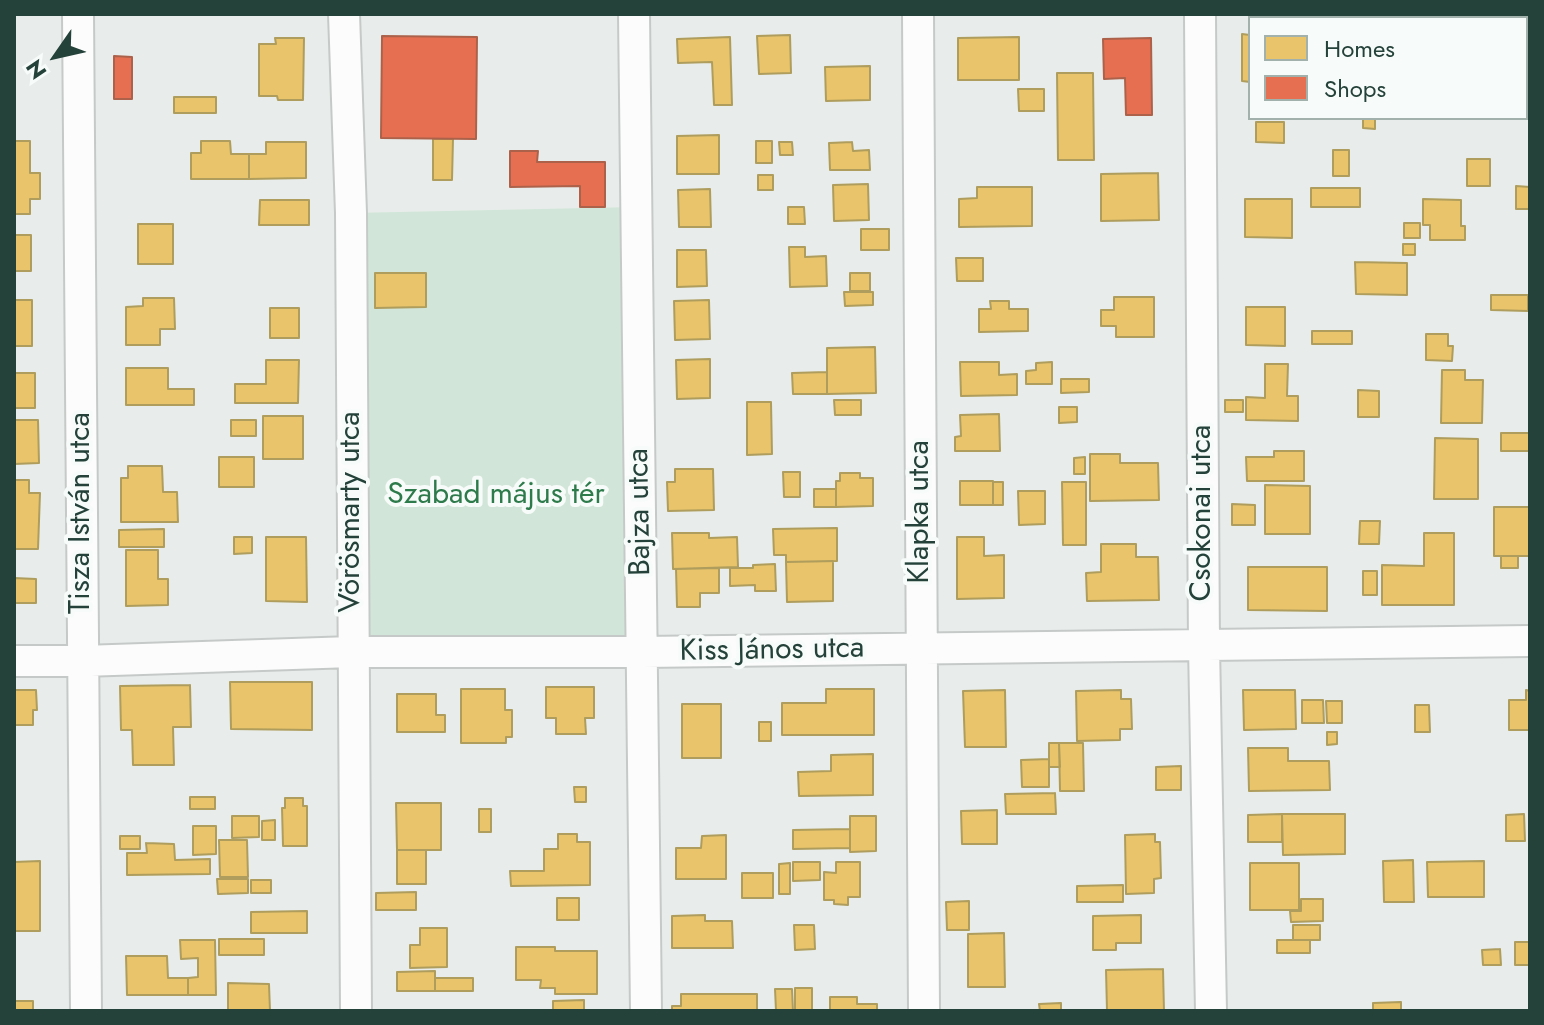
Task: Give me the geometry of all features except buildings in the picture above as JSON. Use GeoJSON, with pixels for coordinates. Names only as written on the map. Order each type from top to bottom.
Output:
{"type":"FeatureCollection","features":[{"type":"Feature","properties":{"kind":"street","name":"Tisza István utca"},"geometry":{"type":"LineString","coordinates":[[78,14],[86,1011]]}},
{"type":"Feature","properties":{"kind":"street","name":"Vörösmarty utca"},"geometry":{"type":"LineString","coordinates":[[344,14],[351,213],[356,1011]]}},
{"type":"Feature","properties":{"kind":"street","name":"Bajza utca"},"geometry":{"type":"LineString","coordinates":[[634,14],[646,1011]]}},
{"type":"Feature","properties":{"kind":"street","name":"Klapka utca"},"geometry":{"type":"LineString","coordinates":[[918,14],[924,1011]]}},
{"type":"Feature","properties":{"kind":"street","name":"Csokonai utca"},"geometry":{"type":"LineString","coordinates":[[1200,14],[1204,646],[1211,1011]]}},
{"type":"Feature","properties":{"kind":"street","name":"Kiss János utca"},"geometry":{"type":"LineString","coordinates":[[14,661],[352,652],[643,652],[1530,641]]}},
{"type":"Feature","properties":{"kind":"green space","name":"Szabad május tér"},"geometry":{"type":"Polygon","coordinates":[[[636,207],[643,652],[352,652],[351,213],[636,207]]]}}]}
